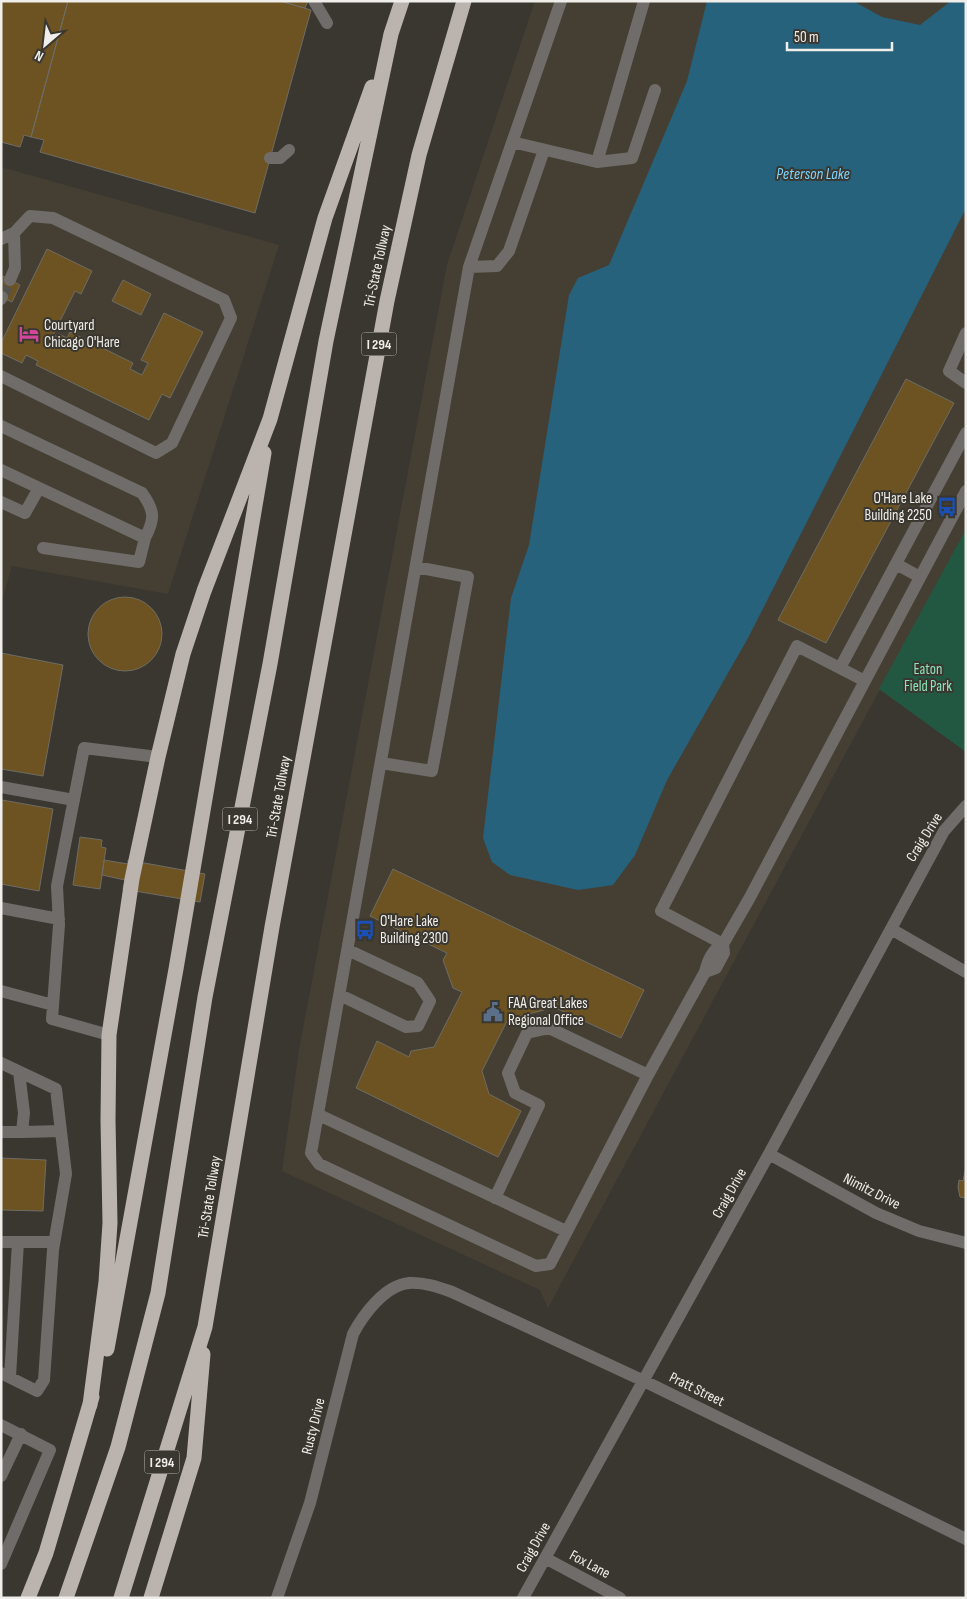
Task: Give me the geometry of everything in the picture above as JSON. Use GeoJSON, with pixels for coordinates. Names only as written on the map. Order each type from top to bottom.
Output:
{"type":"FeatureCollection","features":[{"type":"Feature","properties":{"kind":"highway","name":"I 294"},"geometry":{"type":"LineString","coordinates":[[66,1598],[118,1447],[158,1293],[205,998],[268,673],[326,341],[391,34],[402,1]]}},
{"type":"Feature","properties":{"kind":"highway","name":"Tri-State Tollway"},"geometry":{"type":"LineString","coordinates":[[121,1598],[205,1327],[275,907],[387,301],[418,155],[464,1]]}},
{"type":"Feature","properties":{"kind":"highway"},"geometry":{"type":"LineString","coordinates":[[28,1598],[46,1553],[107,1348],[175,978],[270,419],[325,218],[391,34]]}},
{"type":"Feature","properties":{"kind":"highway"},"geometry":{"type":"LineString","coordinates":[[90,1405],[106,1282],[110,1223],[109,1035],[132,880],[158,757],[183,654],[204,591],[270,419]]}},
{"type":"Feature","properties":{"kind":"highway"},"geometry":{"type":"LineString","coordinates":[[151,1598],[194,1458],[205,1327]]}},
{"type":"Feature","properties":{"kind":"street"},"geometry":{"type":"LineString","coordinates":[[314,1],[326,22]]}},
{"type":"Feature","properties":{"kind":"street"},"geometry":{"type":"LineString","coordinates":[[561,1],[469,267],[311,1152],[319,1164],[536,1266],[550,1264],[648,1075],[705,972],[716,968],[724,953],[722,944],[749,898],[966,490]]}},
{"type":"Feature","properties":{"kind":"street"},"geometry":{"type":"LineString","coordinates":[[597,162],[644,1]]}},
{"type":"Feature","properties":{"kind":"street"},"geometry":{"type":"LineString","coordinates":[[512,142],[597,162],[632,158],[655,90]]}},
{"type":"Feature","properties":{"kind":"street"},"geometry":{"type":"LineString","coordinates":[[270,158],[280,158],[290,150]]}},
{"type":"Feature","properties":{"kind":"street"},"geometry":{"type":"LineString","coordinates":[[469,267],[497,266],[509,252],[544,150]]}},
{"type":"Feature","properties":{"kind":"street"},"geometry":{"type":"LineString","coordinates":[[1,239],[14,233],[30,216],[53,218],[224,300],[231,318],[172,444],[156,453],[1,376]]}},
{"type":"Feature","properties":{"kind":"street"},"geometry":{"type":"LineString","coordinates":[[10,280],[15,268],[14,233]]}},
{"type":"Feature","properties":{"kind":"street"},"geometry":{"type":"LineString","coordinates":[[966,334],[949,371],[966,383]]}},
{"type":"Feature","properties":{"kind":"street"},"geometry":{"type":"LineString","coordinates":[[1,426],[142,493],[150,505],[153,523],[145,538],[139,562],[43,548]]}},
{"type":"Feature","properties":{"kind":"street"},"geometry":{"type":"LineString","coordinates":[[840,668],[966,433]]}},
{"type":"Feature","properties":{"kind":"street"},"geometry":{"type":"LineString","coordinates":[[1,470],[145,538]]}},
{"type":"Feature","properties":{"kind":"street"},"geometry":{"type":"LineString","coordinates":[[1,502],[25,513],[39,488]]}},
{"type":"Feature","properties":{"kind":"street"},"geometry":{"type":"LineString","coordinates":[[896,564],[920,576]]}},
{"type":"Feature","properties":{"kind":"street"},"geometry":{"type":"LineString","coordinates":[[381,763],[432,770],[468,577],[416,568]]}},
{"type":"Feature","properties":{"kind":"street"},"geometry":{"type":"LineString","coordinates":[[722,944],[661,911],[796,646],[865,680]]}},
{"type":"Feature","properties":{"kind":"street"},"geometry":{"type":"LineString","coordinates":[[109,1035],[52,1019],[59,919],[57,886],[84,748],[158,757]]}},
{"type":"Feature","properties":{"kind":"street"},"geometry":{"type":"LineString","coordinates":[[1,787],[74,800]]}},
{"type":"Feature","properties":{"kind":"street","name":"Craig Drive"},"geometry":{"type":"LineString","coordinates":[[523,1598],[769,1154],[944,831],[966,806]]}},
{"type":"Feature","properties":{"kind":"street"},"geometry":{"type":"LineString","coordinates":[[1,908],[59,919]]}},
{"type":"Feature","properties":{"kind":"street"},"geometry":{"type":"LineString","coordinates":[[891,929],[966,972]]}},
{"type":"Feature","properties":{"kind":"street"},"geometry":{"type":"LineString","coordinates":[[340,995],[406,1027],[418,1026],[430,1001],[418,983],[348,950]]}},
{"type":"Feature","properties":{"kind":"street"},"geometry":{"type":"LineString","coordinates":[[1,991],[53,1005]]}},
{"type":"Feature","properties":{"kind":"street"},"geometry":{"type":"LineString","coordinates":[[495,1198],[539,1105],[516,1093],[508,1073],[527,1033],[549,1028],[648,1075]]}},
{"type":"Feature","properties":{"kind":"street"},"geometry":{"type":"LineString","coordinates":[[1,1064],[56,1089],[66,1174],[54,1242],[44,1380],[37,1391],[6,1375],[18,1242]]}},
{"type":"Feature","properties":{"kind":"street"},"geometry":{"type":"LineString","coordinates":[[19,1072],[24,1112],[22,1132]]}},
{"type":"Feature","properties":{"kind":"street"},"geometry":{"type":"LineString","coordinates":[[319,1115],[566,1231]]}},
{"type":"Feature","properties":{"kind":"street"},"geometry":{"type":"LineString","coordinates":[[1,1132],[61,1131]]}},
{"type":"Feature","properties":{"kind":"street","name":"Nimitz Drive"},"geometry":{"type":"LineString","coordinates":[[769,1154],[876,1213],[919,1231],[966,1243]]}},
{"type":"Feature","properties":{"kind":"street"},"geometry":{"type":"LineString","coordinates":[[1,1242],[54,1242]]}},
{"type":"Feature","properties":{"kind":"street","name":"Pratt Street"},"geometry":{"type":"LineString","coordinates":[[408,1283],[430,1284],[452,1292],[644,1381],[966,1539]]}},
{"type":"Feature","properties":{"kind":"street","name":"Rusty Drive"},"geometry":{"type":"LineString","coordinates":[[277,1598],[310,1503],[353,1334],[363,1315],[383,1296],[408,1283]]}},
{"type":"Feature","properties":{"kind":"street"},"geometry":{"type":"LineString","coordinates":[[1,1425],[50,1450],[1,1564]]}},
{"type":"Feature","properties":{"kind":"street"},"geometry":{"type":"LineString","coordinates":[[1,1476],[21,1434]]}},
{"type":"Feature","properties":{"kind":"street","name":"Fox Lane"},"geometry":{"type":"LineString","coordinates":[[545,1558],[620,1598]]}},
{"type":"Feature","properties":{"kind":"shaded area"},"geometry":{"type":"Polygon","coordinates":[[[535,1],[966,1],[966,529],[548,1308],[540,1290],[282,1171],[299,1050],[447,265],[535,1]]]}},
{"type":"Feature","properties":{"kind":"shaded area"},"geometry":{"type":"Polygon","coordinates":[[[1,167],[279,245],[168,594],[12,566],[1,604],[1,167]]]}},
{"type":"Feature","properties":{"kind":"green space","name":"Eaton Field Park"},"geometry":{"type":"Polygon","coordinates":[[[966,529],[966,752],[879,689],[966,529]]]}},
{"type":"Feature","properties":{"kind":"water","name":"Peterson Lake"},"geometry":{"type":"Polygon","coordinates":[[[707,1],[853,1],[882,17],[920,25],[951,1],[966,1],[966,208],[748,638],[667,780],[635,855],[613,885],[578,890],[510,875],[492,862],[483,838],[511,598],[529,545],[569,295],[578,278],[609,265],[687,81],[707,1]]]}},
{"type":"Feature","properties":{"kind":"building"},"geometry":{"type":"Polygon","coordinates":[[[1,1],[68,1],[31,137],[24,135],[20,147],[1,142],[1,1]]]}},
{"type":"Feature","properties":{"kind":"building"},"geometry":{"type":"Polygon","coordinates":[[[68,1],[280,1],[311,10],[255,213],[40,152],[44,140],[31,137],[68,1]]]}},
{"type":"Feature","properties":{"kind":"building"},"geometry":{"type":"Polygon","coordinates":[[[280,1],[308,1],[305,8],[280,1]]]}},
{"type":"Feature","properties":{"kind":"building","name":"Courtyard Chicago O'Hare"},"geometry":{"type":"Polygon","coordinates":[[[47,249],[92,271],[81,294],[75,291],[53,335],[58,337],[59,334],[67,338],[70,332],[133,363],[130,369],[142,375],[148,363],[141,360],[164,313],[203,332],[170,398],[162,394],[149,420],[36,365],[38,361],[26,355],[22,363],[1,353],[1,343],[47,249]]]}},
{"type":"Feature","properties":{"kind":"building"},"geometry":{"type":"Polygon","coordinates":[[[3,276],[20,285],[12,302],[1,297],[3,276]]]}},
{"type":"Feature","properties":{"kind":"building"},"geometry":{"type":"Polygon","coordinates":[[[123,280],[151,294],[141,315],[112,301],[123,280]]]}},
{"type":"Feature","properties":{"kind":"building"},"geometry":{"type":"Polygon","coordinates":[[[906,379],[954,403],[826,643],[778,620],[906,379]]]}},
{"type":"Feature","properties":{"kind":"building"},"geometry":{"type":"Polygon","coordinates":[[[125,597],[146,603],[156,613],[162,634],[156,655],[146,665],[125,671],[104,665],[94,655],[88,634],[94,613],[104,603],[125,597]]]}},
{"type":"Feature","properties":{"kind":"building"},"geometry":{"type":"Polygon","coordinates":[[[1,653],[63,665],[43,776],[1,769],[1,653]]]}},
{"type":"Feature","properties":{"kind":"building"},"geometry":{"type":"Polygon","coordinates":[[[2,800],[53,809],[39,891],[1,884],[2,800]]]}},
{"type":"Feature","properties":{"kind":"building"},"geometry":{"type":"Polygon","coordinates":[[[80,837],[102,840],[101,847],[106,848],[100,889],[73,885],[80,837]]]}},
{"type":"Feature","properties":{"kind":"building"},"geometry":{"type":"Polygon","coordinates":[[[104,860],[128,864],[128,860],[205,874],[200,902],[123,889],[125,880],[102,875],[104,860]]]}},
{"type":"Feature","properties":{"kind":"building","name":"FAA Great Lakes Regional Office"},"geometry":{"type":"Polygon","coordinates":[[[393,869],[644,990],[621,1038],[547,1004],[544,1010],[517,1017],[510,1015],[482,1071],[489,1094],[521,1111],[498,1157],[356,1088],[377,1041],[409,1057],[411,1051],[434,1047],[462,992],[453,988],[443,960],[447,953],[370,916],[393,869]]]}},
{"type":"Feature","properties":{"kind":"building"},"geometry":{"type":"Polygon","coordinates":[[[1,1158],[46,1160],[43,1211],[1,1210],[1,1158]]]}},
{"type":"Feature","properties":{"kind":"building"},"geometry":{"type":"Polygon","coordinates":[[[966,1167],[966,1198],[960,1197],[958,1187],[959,1180],[963,1181],[966,1167]]]}},
{"type":"Feature","properties":{"kind":"tunnel"},"geometry":{"type":"LineString","coordinates":[[2,297],[10,280]]}},
{"type":"Feature","properties":{"kind":"place","name":"Courtyard Chicago O'Hare"},"geometry":{"type":"Point","coordinates":[29,334]}},
{"type":"Feature","properties":{"kind":"place","name":"O'Hare Lake Building 2250"},"geometry":{"type":"Point","coordinates":[947,507]}},
{"type":"Feature","properties":{"kind":"place","name":"O'Hare Lake Building 2300"},"geometry":{"type":"Point","coordinates":[365,930]}},
{"type":"Feature","properties":{"kind":"place","name":"FAA Great Lakes Regional Office"},"geometry":{"type":"Point","coordinates":[493,1012]}}]}
